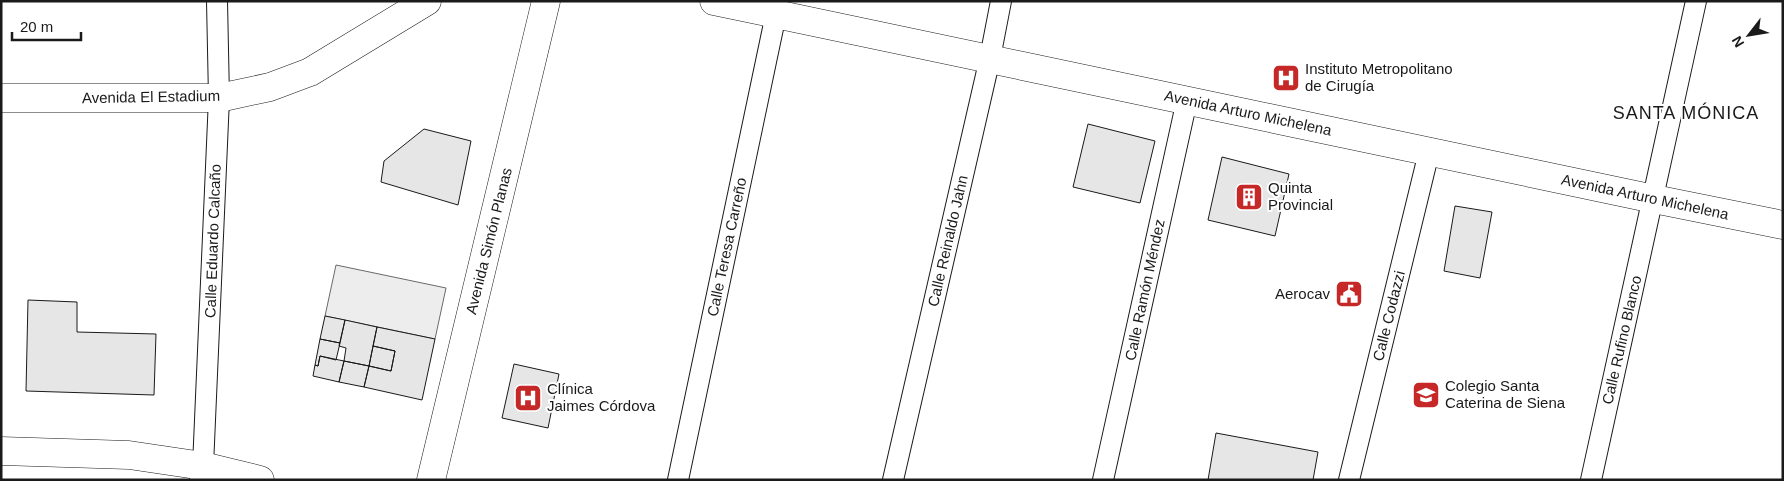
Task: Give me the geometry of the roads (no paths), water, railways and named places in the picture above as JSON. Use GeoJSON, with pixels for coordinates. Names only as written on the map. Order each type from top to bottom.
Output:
{"type":"FeatureCollection","features":[{"type":"Feature","properties":{"kind":"street","name":"Calle Eduardo Calcaño"},"geometry":{"type":"LineString","coordinates":[[201,473],[219,98],[217,1]]}},
{"type":"Feature","properties":{"kind":"street","name":"Avenida El Estadium"},"geometry":{"type":"LineString","coordinates":[[1,98],[219,98],[270,87],[310,72],[427,1]]}},
{"type":"Feature","properties":{"kind":"street","name":"Avenida Simón Planas"},"geometry":{"type":"LineString","coordinates":[[431,480],[546,1]]}},
{"type":"Feature","properties":{"kind":"street","name":"Avenida Arturo Michelena"},"geometry":{"type":"LineString","coordinates":[[714,1],[1654,199],[1783,224]]}},
{"type":"Feature","properties":{"kind":"street","name":"Calle Reinaldo Jahn"},"geometry":{"type":"LineString","coordinates":[[893,480],[990,58],[1001,1]]}},
{"type":"Feature","properties":{"kind":"street","name":"Calle Rufino Blanco"},"geometry":{"type":"LineString","coordinates":[[1591,480],[1696,1]]}},
{"type":"Feature","properties":{"kind":"street","name":"Calle Teresa Carreño"},"geometry":{"type":"LineString","coordinates":[[678,480],[776,14]]}},
{"type":"Feature","properties":{"kind":"street","name":"Calle Ramón Méndez"},"geometry":{"type":"LineString","coordinates":[[1103,480],[1187,100]]}},
{"type":"Feature","properties":{"kind":"street","name":"Calle Codazzi"},"geometry":{"type":"LineString","coordinates":[[1349,480],[1429,152]]}},
{"type":"Feature","properties":{"kind":"street"},"geometry":{"type":"LineString","coordinates":[[1,451],[129,455],[201,473],[260,480]]}},
{"type":"Feature","properties":{"kind":"place","name":"Instituto Metropolitano de Cirugía"},"geometry":{"type":"Point","coordinates":[1286,78]}},
{"type":"Feature","properties":{"kind":"place","name":"Quinta Provincial"},"geometry":{"type":"Point","coordinates":[1249,197]}},
{"type":"Feature","properties":{"kind":"place","name":"Aerocav"},"geometry":{"type":"Point","coordinates":[1349,294]}},
{"type":"Feature","properties":{"kind":"place","name":"Colegio Santa Caterina de Siena"},"geometry":{"type":"Point","coordinates":[1426,395]}},
{"type":"Feature","properties":{"kind":"place","name":"Clínica Jaimes Córdova"},"geometry":{"type":"Point","coordinates":[528,398]}},
{"type":"Feature","properties":{"kind":"district","name":"SANTA MÓNICA"},"geometry":{"type":"Point","coordinates":[1686,113]}}]}
